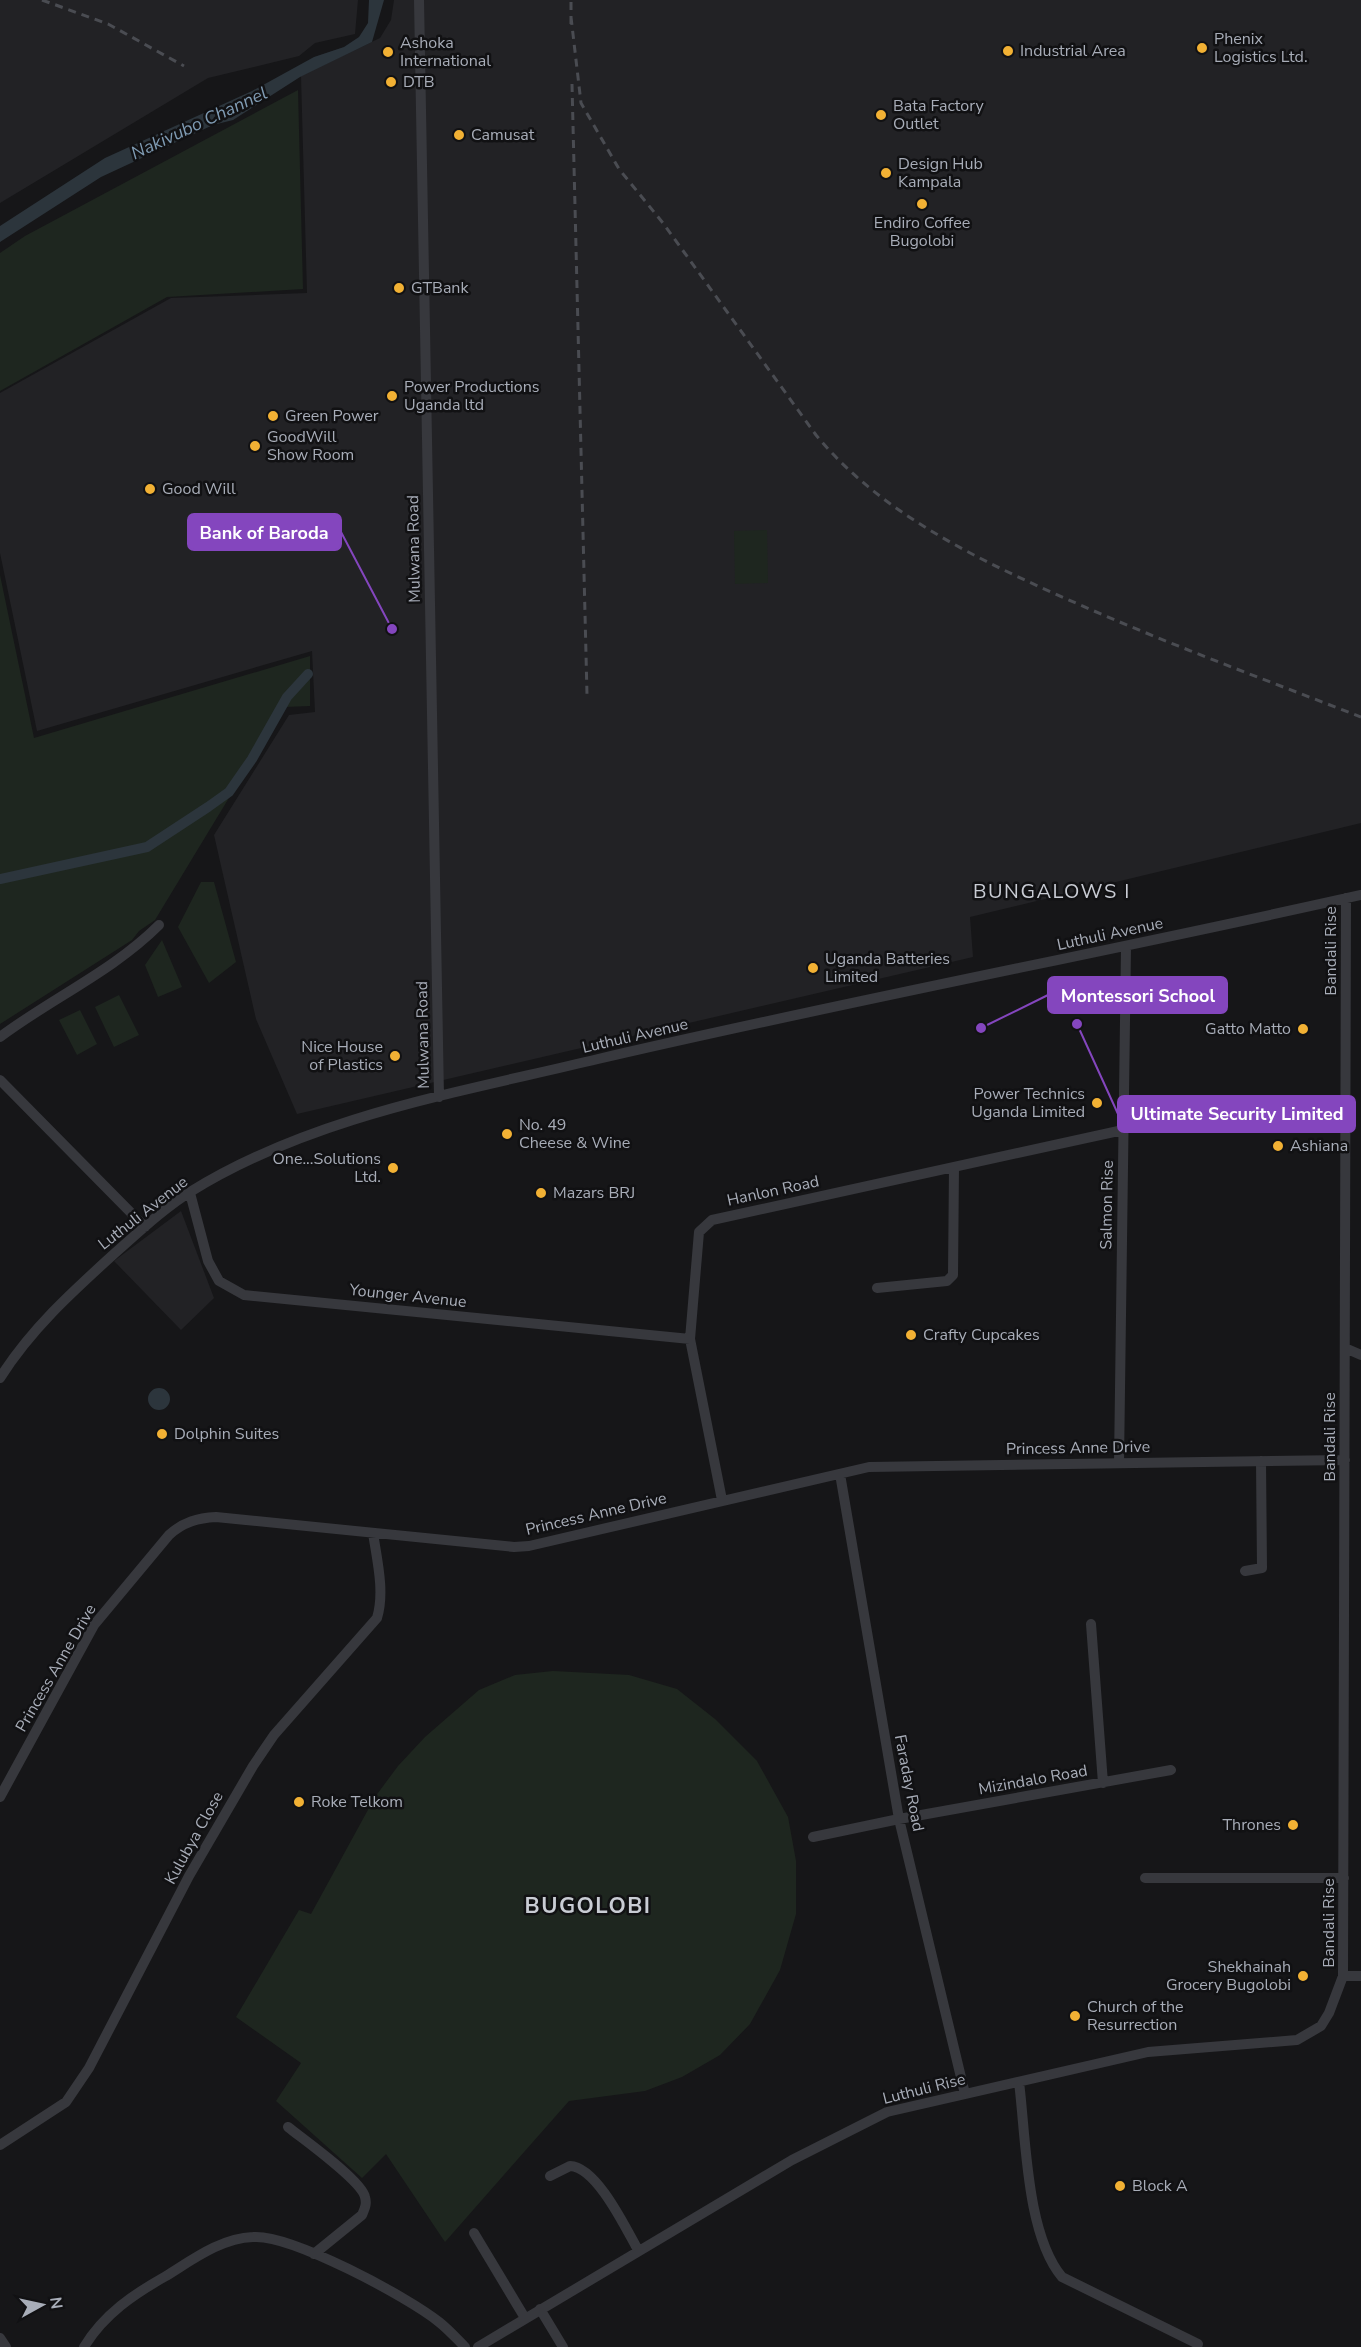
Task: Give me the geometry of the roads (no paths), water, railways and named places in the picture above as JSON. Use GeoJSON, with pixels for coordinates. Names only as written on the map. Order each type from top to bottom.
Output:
{"type":"FeatureCollection","features":[{"type":"Feature","properties":{"kind":"street","name":"Mulwana Road"},"geometry":{"type":"LineString","coordinates":[[419,0],[439,1097]]}},
{"type":"Feature","properties":{"kind":"street","name":"Luthuli Avenue"},"geometry":{"type":"LineString","coordinates":[[0,1378],[17,1351],[54,1307],[145,1227],[190,1193],[276,1149],[371,1114],[656,1046],[1361,895]]}},
{"type":"Feature","properties":{"kind":"street","name":"Bandali Rise"},"geometry":{"type":"LineString","coordinates":[[1343,1976],[1346,898]]}},
{"type":"Feature","properties":{"kind":"street"},"geometry":{"type":"LineString","coordinates":[[0,1037],[30,1014],[125,956],[159,925]]}},
{"type":"Feature","properties":{"kind":"street","name":"Salmon Rise"},"geometry":{"type":"LineString","coordinates":[[1119,1463],[1126,947]]}},
{"type":"Feature","properties":{"kind":"street"},"geometry":{"type":"LineString","coordinates":[[0,1080],[145,1227]]}},
{"type":"Feature","properties":{"kind":"street","name":"Hanlon Road"},"geometry":{"type":"LineString","coordinates":[[722,1500],[690,1338],[699,1232],[705,1224],[712,1220],[1123,1130]]}},
{"type":"Feature","properties":{"kind":"street"},"geometry":{"type":"LineString","coordinates":[[877,1288],[947,1281],[953,1275],[954,1167]]}},
{"type":"Feature","properties":{"kind":"street","name":"Younger Avenue"},"geometry":{"type":"LineString","coordinates":[[190,1193],[208,1261],[219,1281],[244,1295],[690,1338]]}},
{"type":"Feature","properties":{"kind":"street"},"geometry":{"type":"LineString","coordinates":[[1345,1348],[1361,1355]]}},
{"type":"Feature","properties":{"kind":"street","name":"Princess Anne Drive"},"geometry":{"type":"LineString","coordinates":[[0,1797],[94,1625],[177,1527],[197,1519],[216,1517],[498,1547],[529,1546],[722,1500],[890,1465],[1345,1460]]}},
{"type":"Feature","properties":{"kind":"street"},"geometry":{"type":"LineString","coordinates":[[1245,1572],[1262,1568],[1261,1461]]}},
{"type":"Feature","properties":{"kind":"street","name":"Faraday Road"},"geometry":{"type":"LineString","coordinates":[[840,1474],[899,1818],[965,2094]]}},
{"type":"Feature","properties":{"kind":"street","name":"Kulubya Close"},"geometry":{"type":"LineString","coordinates":[[0,2145],[66,2102],[89,2068],[189,1876],[253,1766],[274,1735],[377,1618],[380,1597],[373,1533]]}},
{"type":"Feature","properties":{"kind":"street"},"geometry":{"type":"LineString","coordinates":[[1091,1624],[1103,1783]]}},
{"type":"Feature","properties":{"kind":"street","name":"Mizindalo Road"},"geometry":{"type":"LineString","coordinates":[[813,1837],[899,1818],[1171,1770]]}},
{"type":"Feature","properties":{"kind":"street"},"geometry":{"type":"LineString","coordinates":[[1145,1878],[1344,1878]]}},
{"type":"Feature","properties":{"kind":"street"},"geometry":{"type":"LineString","coordinates":[[1343,1976],[1361,1976]]}},
{"type":"Feature","properties":{"kind":"street","name":"Luthuli Rise"},"geometry":{"type":"LineString","coordinates":[[478,2347],[792,2160],[887,2112],[1172,2048],[1297,2040],[1321,2026],[1329,2013],[1343,1976]]}},
{"type":"Feature","properties":{"kind":"street"},"geometry":{"type":"LineString","coordinates":[[1019,2082],[1036,2220],[1055,2269],[1062,2277],[1198,2344]]}},
{"type":"Feature","properties":{"kind":"street"},"geometry":{"type":"LineString","coordinates":[[288,2127],[350,2177],[366,2198],[366,2206],[362,2215],[314,2254]]}},
{"type":"Feature","properties":{"kind":"street"},"geometry":{"type":"LineString","coordinates":[[550,2176],[570,2166],[583,2170],[614,2206],[638,2250]]}},
{"type":"Feature","properties":{"kind":"street"},"geometry":{"type":"LineString","coordinates":[[474,2233],[525,2318]]}},
{"type":"Feature","properties":{"kind":"street"},"geometry":{"type":"LineString","coordinates":[[84,2347],[104,2320],[124,2302],[230,2241],[255,2236],[314,2254],[412,2303],[440,2322],[465,2347]]}},
{"type":"Feature","properties":{"kind":"street"},"geometry":{"type":"LineString","coordinates":[[540,2309],[563,2347]]}},
{"type":"Feature","properties":{"kind":"street"},"geometry":{"type":"LineString","coordinates":[[0,2338],[6,2347]]}},
{"type":"Feature","properties":{"kind":"water","name":"Nakivubo Channel"},"geometry":{"type":"Polygon","coordinates":[[[369,0],[384,0],[372,42],[300,77],[233,120],[213,125],[101,177],[0,242],[0,226],[105,158],[252,91],[314,57],[344,47],[359,37],[368,23],[369,0]]]}},
{"type":"Feature","properties":{"kind":"water"},"geometry":{"type":"Polygon","coordinates":[[[159,1388],[167,1391],[170,1399],[167,1407],[159,1410],[151,1407],[148,1399],[151,1391],[159,1388]]]}},
{"type":"Feature","properties":{"kind":"waterway"},"geometry":{"type":"LineString","coordinates":[[0,879],[147,847],[208,807],[229,792],[252,759],[287,697],[308,674]]}},
{"type":"Feature","properties":{"kind":"railway"},"geometry":{"type":"LineString","coordinates":[[42,0],[108,24],[184,66]]}},
{"type":"Feature","properties":{"kind":"railway"},"geometry":{"type":"LineString","coordinates":[[571,0],[571,24]]}},
{"type":"Feature","properties":{"kind":"railway"},"geometry":{"type":"LineString","coordinates":[[571,17],[581,103],[619,169],[663,223],[816,435],[872,490],[936,534],[1006,571],[1148,634],[1361,717]]}},
{"type":"Feature","properties":{"kind":"railway"},"geometry":{"type":"LineString","coordinates":[[572,84],[587,695]]}},
{"type":"Feature","properties":{"kind":"place","name":"Phenix Logistics Ltd."},"geometry":{"type":"Point","coordinates":[1202,48]}},
{"type":"Feature","properties":{"kind":"place","name":"Industrial Area"},"geometry":{"type":"Point","coordinates":[1008,51]}},
{"type":"Feature","properties":{"kind":"place","name":"Ashoka International"},"geometry":{"type":"Point","coordinates":[388,52]}},
{"type":"Feature","properties":{"kind":"place","name":"DTB"},"geometry":{"type":"Point","coordinates":[391,82]}},
{"type":"Feature","properties":{"kind":"place","name":"Bata Factory Outlet"},"geometry":{"type":"Point","coordinates":[881,115]}},
{"type":"Feature","properties":{"kind":"place","name":"Camusat"},"geometry":{"type":"Point","coordinates":[459,135]}},
{"type":"Feature","properties":{"kind":"place","name":"Design Hub Kampala"},"geometry":{"type":"Point","coordinates":[886,173]}},
{"type":"Feature","properties":{"kind":"place","name":"Endiro Coffee Bugolobi"},"geometry":{"type":"Point","coordinates":[922,204]}},
{"type":"Feature","properties":{"kind":"place","name":"GTBank"},"geometry":{"type":"Point","coordinates":[399,288]}},
{"type":"Feature","properties":{"kind":"place","name":"Power Productions Uganda ltd"},"geometry":{"type":"Point","coordinates":[392,396]}},
{"type":"Feature","properties":{"kind":"place","name":"Green Power"},"geometry":{"type":"Point","coordinates":[273,416]}},
{"type":"Feature","properties":{"kind":"place","name":"GoodWill Show Room"},"geometry":{"type":"Point","coordinates":[255,446]}},
{"type":"Feature","properties":{"kind":"place","name":"Good Will"},"geometry":{"type":"Point","coordinates":[150,489]}},
{"type":"Feature","properties":{"kind":"place","name":"Bank of Baroda"},"geometry":{"type":"Point","coordinates":[392,629]}},
{"type":"Feature","properties":{"kind":"place","name":"Uganda Batteries Limited"},"geometry":{"type":"Point","coordinates":[813,968]}},
{"type":"Feature","properties":{"kind":"place","name":"Ultimate Security Limited"},"geometry":{"type":"Point","coordinates":[1077,1024]}},
{"type":"Feature","properties":{"kind":"place","name":"Montessori School"},"geometry":{"type":"Point","coordinates":[981,1028]}},
{"type":"Feature","properties":{"kind":"place","name":"Gatto Matto"},"geometry":{"type":"Point","coordinates":[1303,1029]}},
{"type":"Feature","properties":{"kind":"place","name":"Nice House of Plastics"},"geometry":{"type":"Point","coordinates":[395,1056]}},
{"type":"Feature","properties":{"kind":"place","name":"Power Technics Uganda Limited"},"geometry":{"type":"Point","coordinates":[1097,1103]}},
{"type":"Feature","properties":{"kind":"place","name":"No. 49 Cheese & Wine"},"geometry":{"type":"Point","coordinates":[507,1134]}},
{"type":"Feature","properties":{"kind":"place","name":"Ashiana"},"geometry":{"type":"Point","coordinates":[1278,1146]}},
{"type":"Feature","properties":{"kind":"place","name":"One...Solutions Ltd."},"geometry":{"type":"Point","coordinates":[393,1168]}},
{"type":"Feature","properties":{"kind":"place","name":"Mazars BRJ"},"geometry":{"type":"Point","coordinates":[541,1193]}},
{"type":"Feature","properties":{"kind":"place","name":"Crafty Cupcakes"},"geometry":{"type":"Point","coordinates":[911,1335]}},
{"type":"Feature","properties":{"kind":"place","name":"Dolphin Suites"},"geometry":{"type":"Point","coordinates":[162,1434]}},
{"type":"Feature","properties":{"kind":"place","name":"Roke Telkom"},"geometry":{"type":"Point","coordinates":[299,1802]}},
{"type":"Feature","properties":{"kind":"place","name":"Thrones"},"geometry":{"type":"Point","coordinates":[1293,1825]}},
{"type":"Feature","properties":{"kind":"place","name":"Shekhainah Grocery Bugolobi"},"geometry":{"type":"Point","coordinates":[1303,1976]}},
{"type":"Feature","properties":{"kind":"place","name":"Church of the Resurrection"},"geometry":{"type":"Point","coordinates":[1075,2016]}},
{"type":"Feature","properties":{"kind":"place","name":"Block A"},"geometry":{"type":"Point","coordinates":[1120,2186]}},
{"type":"Feature","properties":{"kind":"district","name":"BUNGALOWS I"},"geometry":{"type":"Point","coordinates":[1052,891]}},
{"type":"Feature","properties":{"kind":"district","name":"BUGOLOBI"},"geometry":{"type":"Point","coordinates":[588,1906]}}]}
